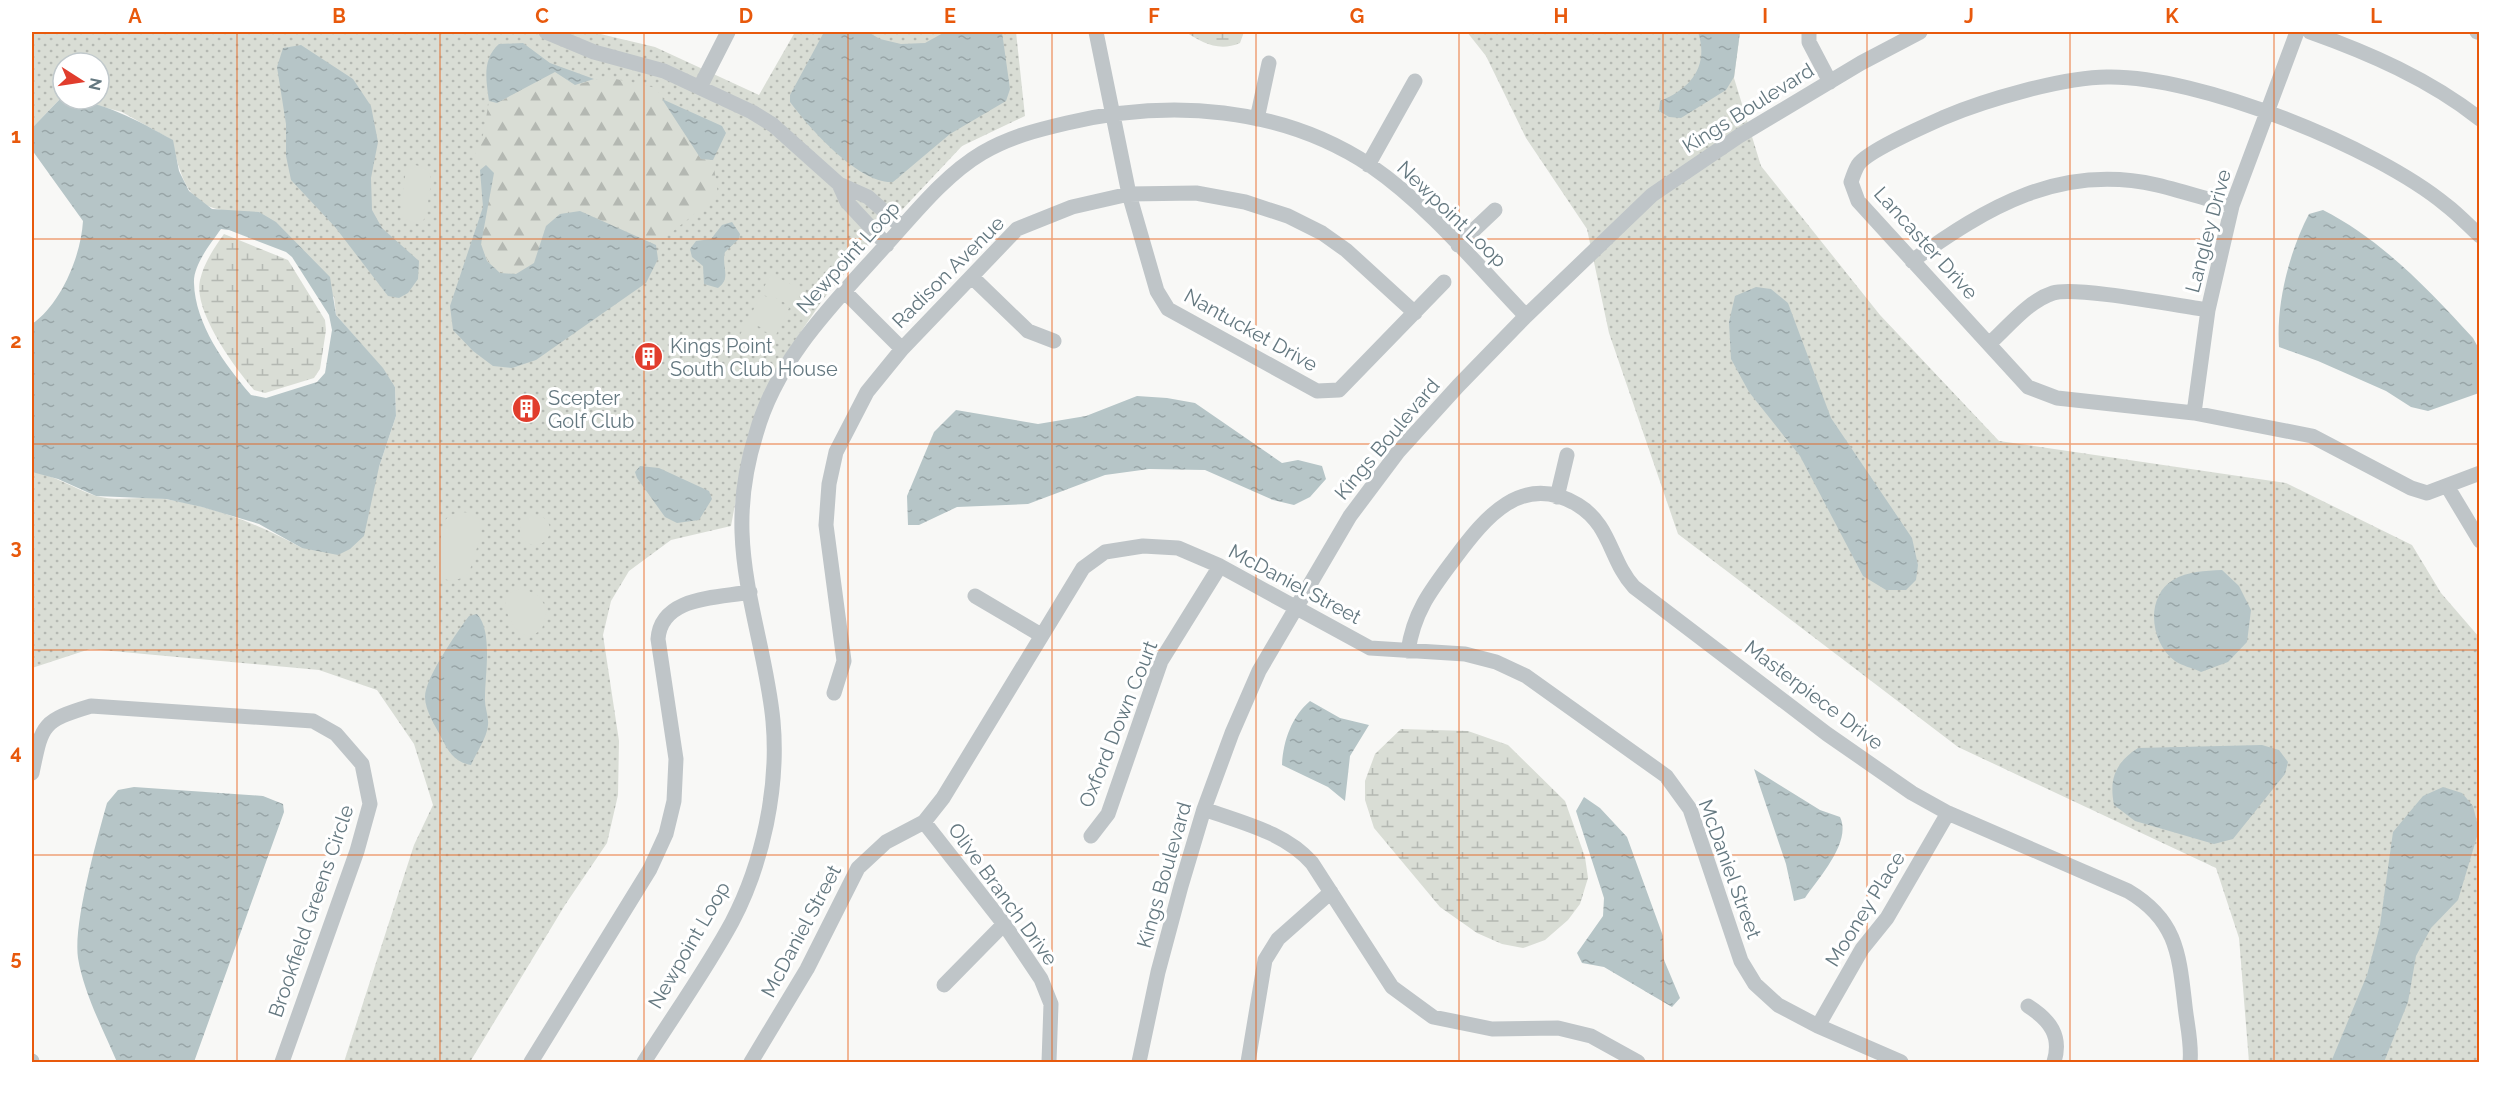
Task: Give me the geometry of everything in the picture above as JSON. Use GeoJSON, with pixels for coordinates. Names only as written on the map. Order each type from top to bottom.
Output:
{"type":"FeatureCollection","features":[{"type":"Feature","properties":{"kind":"street"},"geometry":{"type":"LineString","coordinates":[[546,32],[585,49],[654,67],[700,87],[773,125],[839,184],[868,197],[903,227]]}},
{"type":"Feature","properties":{"kind":"street"},"geometry":{"type":"LineString","coordinates":[[700,87],[728,32]]}},
{"type":"Feature","properties":{"kind":"street","name":"Nantucket Drive"},"geometry":{"type":"LineString","coordinates":[[1096,32],[1129,194],[1157,291],[1168,309],[1317,391],[1338,390],[1444,282]]}},
{"type":"Feature","properties":{"kind":"street"},"geometry":{"type":"LineString","coordinates":[[1809,32],[1809,42],[1830,82]]}},
{"type":"Feature","properties":{"kind":"street","name":"Kings Boulevard"},"geometry":{"type":"LineString","coordinates":[[1139,1062],[1158,972],[1203,809],[1259,671],[1350,516],[1398,452],[1526,316],[1652,195],[1739,136],[1920,32]]}},
{"type":"Feature","properties":{"kind":"street","name":"Langley Drive"},"geometry":{"type":"LineString","coordinates":[[2194,413],[2208,310],[2232,206],[2297,32]]}},
{"type":"Feature","properties":{"kind":"street"},"geometry":{"type":"LineString","coordinates":[[2310,32],[2372,54],[2434,88],[2480,119]]}},
{"type":"Feature","properties":{"kind":"street"},"geometry":{"type":"LineString","coordinates":[[1257,119],[1269,63]]}},
{"type":"Feature","properties":{"kind":"street","name":"Lancaster Drive"},"geometry":{"type":"LineString","coordinates":[[2480,236],[2445,204],[2384,164],[2268,111],[2171,83],[2107,76],[2050,86],[1972,106],[1915,130],[1859,163],[1851,182],[1858,201],[2028,387],[2057,398],[2194,413],[2312,436],[2411,488],[2427,493],[2480,472]]}},
{"type":"Feature","properties":{"kind":"street"},"geometry":{"type":"LineString","coordinates":[[1368,165],[1415,81]]}},
{"type":"Feature","properties":{"kind":"street","name":"Newpoint Loop"},"geometry":{"type":"LineString","coordinates":[[644,1062],[732,921],[747,889],[768,811],[774,768],[774,724],[742,536],[742,505],[747,467],[757,428],[769,398],[799,345],[844,291],[956,172],[980,154],[1016,135],[1114,112],[1173,108],[1257,119],[1327,142],[1368,165],[1404,191],[1526,316]]}},
{"type":"Feature","properties":{"kind":"street"},"geometry":{"type":"LineString","coordinates":[[1912,261],[1966,223],[2031,190],[2094,179],[2155,184],[2232,206]]}},
{"type":"Feature","properties":{"kind":"street"},"geometry":{"type":"LineString","coordinates":[[839,184],[847,202],[886,245]]}},
{"type":"Feature","properties":{"kind":"street","name":"Radison Avenue"},"geometry":{"type":"LineString","coordinates":[[834,693],[844,661],[826,525],[829,484],[836,452],[867,392],[902,349],[1017,229],[1072,207],[1129,194],[1196,193],[1245,202],[1288,216],[1322,233],[1346,250],[1415,313]]}},
{"type":"Feature","properties":{"kind":"street"},"geometry":{"type":"LineString","coordinates":[[1458,245],[1495,210]]}},
{"type":"Feature","properties":{"kind":"street"},"geometry":{"type":"LineString","coordinates":[[972,277],[1029,331],[1054,341]]}},
{"type":"Feature","properties":{"kind":"street","name":"Radison Avenue"},"geometry":{"type":"LineString","coordinates":[[844,291],[902,349]]}},
{"type":"Feature","properties":{"kind":"street"},"geometry":{"type":"LineString","coordinates":[[1989,344],[2035,303],[2055,292],[2077,292],[2208,310]]}},
{"type":"Feature","properties":{"kind":"street"},"geometry":{"type":"LineString","coordinates":[[1557,497],[1567,455]]}},
{"type":"Feature","properties":{"kind":"street"},"geometry":{"type":"LineString","coordinates":[[2447,486],[2480,541]]}},
{"type":"Feature","properties":{"kind":"street","name":"Masterpiece Drive"},"geometry":{"type":"LineString","coordinates":[[1408,651],[1414,620],[1426,598],[1487,517],[1503,504],[1538,494],[1557,497],[1580,506],[1599,522],[1622,570],[1642,594],[1827,734],[1948,813],[2128,891],[2155,912],[2169,928],[2177,950],[2190,1062]]}},
{"type":"Feature","properties":{"kind":"street","name":"McDaniel Street"},"geometry":{"type":"LineString","coordinates":[[758,1060],[858,868],[886,842],[924,822],[943,798],[1083,568],[1105,552],[1143,546],[1178,548],[1220,566],[1370,648],[1465,654],[1511,668],[1538,683],[1666,776],[1690,809],[1741,961],[1755,984],[1778,1005],[1818,1026],[1901,1062]]}},
{"type":"Feature","properties":{"kind":"street","name":"Oxford Down Court"},"geometry":{"type":"LineString","coordinates":[[1091,836],[1108,814],[1161,661],[1220,566]]}},
{"type":"Feature","properties":{"kind":"street"},"geometry":{"type":"LineString","coordinates":[[531,1062],[650,869],[666,834],[674,801],[676,759],[658,639],[660,625],[676,607],[750,592]]}},
{"type":"Feature","properties":{"kind":"street"},"geometry":{"type":"LineString","coordinates":[[975,596],[1041,635]]}},
{"type":"Feature","properties":{"kind":"street","name":"Brookfield Greens Circle"},"geometry":{"type":"LineString","coordinates":[[32,773],[40,734],[59,716],[91,706],[313,721],[336,734],[362,764],[370,804],[357,851],[282,1062]]}},
{"type":"Feature","properties":{"kind":"street"},"geometry":{"type":"LineString","coordinates":[[1203,809],[1298,846],[1312,863],[1392,987],[1433,1017],[1492,1029],[1558,1028],[1591,1036],[1638,1062]]}},
{"type":"Feature","properties":{"kind":"street","name":"Mooney Place"},"geometry":{"type":"LineString","coordinates":[[1818,1026],[1862,949],[1887,918],[1948,813]]}},
{"type":"Feature","properties":{"kind":"street","name":"Olive Branch Drive"},"geometry":{"type":"LineString","coordinates":[[924,822],[1004,924],[1041,978],[1051,1004],[1049,1062]]}},
{"type":"Feature","properties":{"kind":"street"},"geometry":{"type":"LineString","coordinates":[[1248,1062],[1265,960],[1278,939],[1331,892]]}},
{"type":"Feature","properties":{"kind":"street"},"geometry":{"type":"LineString","coordinates":[[944,985],[1004,924]]}},
{"type":"Feature","properties":{"kind":"street"},"geometry":{"type":"LineString","coordinates":[[2028,1006],[2043,1015],[2053,1028],[2057,1047],[2054,1062]]}},
{"type":"Feature","properties":{"kind":"green space","name":"Scepter Golf Club"},"geometry":{"type":"Polygon","coordinates":[[[32,32],[592,32],[655,47],[759,95],[795,32],[1016,32],[1025,116],[962,146],[868,246],[824,298],[781,361],[762,402],[744,456],[731,526],[671,540],[629,571],[611,601],[603,635],[619,741],[618,795],[607,843],[565,905],[470,1062],[344,1062],[414,845],[433,805],[414,744],[377,690],[319,670],[90,649],[32,668],[32,472],[49,476],[104,498],[165,499],[202,507],[253,524],[302,548],[379,467],[396,416],[395,387],[382,368],[336,315],[334,297],[259,212],[221,210],[197,199],[182,176],[172,140],[122,112],[111,109],[111,51],[51,51],[51,108],[32,128],[32,32]]]}},
{"type":"Feature","properties":{"kind":"green space"},"geometry":{"type":"Polygon","coordinates":[[[1186,32],[1244,32],[1240,43],[1225,47],[1205,43],[1186,32]]]}},
{"type":"Feature","properties":{"kind":"green space"},"geometry":{"type":"Polygon","coordinates":[[[1467,32],[1740,32],[1734,78],[1761,166],[1880,315],[1999,441],[2286,483],[2412,545],[2441,593],[2479,637],[2479,1062],[2249,1062],[2239,938],[2216,868],[1958,747],[1678,534],[1609,333],[1587,229],[1526,138],[1486,56],[1467,32]]]}},
{"type":"Feature","properties":{"kind":"green space"},"geometry":{"type":"Polygon","coordinates":[[[555,72],[575,85],[607,77],[656,88],[701,159],[713,160],[718,195],[656,245],[580,211],[546,226],[535,261],[524,270],[509,274],[501,272],[489,262],[482,246],[484,221],[494,173],[486,165],[480,170],[475,152],[483,135],[489,101],[497,103],[555,72]]]}},
{"type":"Feature","properties":{"kind":"green space"},"geometry":{"type":"Polygon","coordinates":[[[415,165],[425,169],[431,179],[426,215],[418,224],[403,218],[400,200],[406,167],[415,165]]]}},
{"type":"Feature","properties":{"kind":"green space"},"geometry":{"type":"Polygon","coordinates":[[[224,234],[288,260],[325,320],[326,330],[320,369],[314,378],[265,393],[254,390],[226,353],[209,322],[199,293],[204,268],[224,234]]]}},
{"type":"Feature","properties":{"kind":"green space"},"geometry":{"type":"Polygon","coordinates":[[[771,274],[802,290],[793,307],[762,291],[771,274]]]}},
{"type":"Feature","properties":{"kind":"green space"},"geometry":{"type":"Polygon","coordinates":[[[761,294],[789,308],[776,335],[748,321],[761,294]]]}},
{"type":"Feature","properties":{"kind":"green space"},"geometry":{"type":"Polygon","coordinates":[[[746,323],[778,339],[768,356],[737,341],[746,323]]]}},
{"type":"Feature","properties":{"kind":"green space"},"geometry":{"type":"Polygon","coordinates":[[[461,512],[472,513],[479,519],[481,535],[469,573],[457,580],[448,580],[436,574],[442,531],[445,521],[450,516],[461,512]]]}},
{"type":"Feature","properties":{"kind":"green space"},"geometry":{"type":"Polygon","coordinates":[[[535,515],[541,516],[549,524],[549,536],[541,544],[535,545],[529,544],[521,536],[520,530],[521,524],[529,516],[535,515]]]}},
{"type":"Feature","properties":{"kind":"green space"},"geometry":{"type":"Polygon","coordinates":[[[522,588],[539,596],[547,609],[542,629],[531,637],[519,632],[511,621],[506,607],[506,594],[522,588]]]}},
{"type":"Feature","properties":{"kind":"green space"},"geometry":{"type":"Polygon","coordinates":[[[1401,729],[1468,731],[1508,745],[1565,801],[1585,857],[1588,878],[1580,904],[1568,920],[1545,940],[1523,948],[1502,944],[1477,933],[1440,907],[1374,828],[1365,800],[1365,781],[1375,754],[1401,729]]]}},
{"type":"Feature","properties":{"kind":"water"},"geometry":{"type":"Polygon","coordinates":[[[824,32],[868,32],[880,39],[901,44],[925,43],[945,32],[1002,32],[1010,89],[1006,101],[950,134],[893,182],[880,180],[865,174],[836,153],[790,102],[790,95],[824,32]]]}},
{"type":"Feature","properties":{"kind":"water"},"geometry":{"type":"Polygon","coordinates":[[[1698,32],[1740,32],[1734,77],[1726,90],[1681,118],[1669,117],[1659,111],[1660,101],[1681,89],[1695,74],[1701,55],[1698,32]]]}},
{"type":"Feature","properties":{"kind":"water"},"geometry":{"type":"Polygon","coordinates":[[[523,43],[550,63],[594,79],[575,85],[555,72],[497,103],[489,101],[486,70],[490,56],[499,44],[523,43]]]}},
{"type":"Feature","properties":{"kind":"water"},"geometry":{"type":"Polygon","coordinates":[[[301,45],[353,79],[371,106],[378,142],[371,178],[372,210],[382,228],[419,261],[418,279],[408,293],[399,298],[388,296],[335,227],[291,180],[286,156],[286,124],[277,67],[283,48],[301,45]]]}},
{"type":"Feature","properties":{"kind":"water"},"geometry":{"type":"Polygon","coordinates":[[[662,99],[722,126],[726,133],[713,160],[701,159],[662,99]]]}},
{"type":"Feature","properties":{"kind":"water"},"geometry":{"type":"Polygon","coordinates":[[[51,108],[51,111],[111,111],[111,109],[119,112],[173,140],[179,171],[189,191],[212,209],[259,212],[276,222],[330,277],[336,315],[383,368],[395,387],[396,416],[379,467],[364,536],[350,549],[338,555],[302,548],[259,524],[202,507],[166,499],[96,496],[58,479],[32,472],[32,324],[52,304],[68,278],[78,249],[83,221],[32,150],[32,128],[51,108]],[[221,229],[203,254],[194,276],[200,314],[213,343],[231,371],[251,395],[266,398],[317,382],[325,373],[332,330],[329,315],[292,257],[286,252],[221,229]]]}},
{"type":"Feature","properties":{"kind":"water"},"geometry":{"type":"Polygon","coordinates":[[[486,165],[494,173],[481,244],[487,261],[500,273],[516,274],[534,263],[546,226],[560,214],[580,211],[656,245],[658,259],[646,283],[536,360],[512,368],[493,366],[473,351],[453,330],[450,306],[483,207],[480,170],[486,165]]]}},
{"type":"Feature","properties":{"kind":"water"},"geometry":{"type":"Polygon","coordinates":[[[2323,210],[2365,236],[2404,267],[2473,338],[2479,349],[2479,393],[2428,411],[2411,407],[2386,391],[2318,361],[2279,347],[2282,296],[2295,245],[2309,214],[2323,210]]]}},
{"type":"Feature","properties":{"kind":"water"},"geometry":{"type":"Polygon","coordinates":[[[732,222],[740,234],[739,239],[725,252],[724,280],[718,288],[704,284],[703,266],[692,257],[690,249],[696,241],[711,239],[722,225],[732,222]]]}},
{"type":"Feature","properties":{"kind":"water"},"geometry":{"type":"Polygon","coordinates":[[[1756,287],[1771,289],[1788,303],[1831,418],[1912,538],[1918,565],[1916,580],[1906,590],[1886,590],[1863,576],[1800,456],[1749,392],[1731,359],[1729,322],[1735,296],[1756,287]]]}},
{"type":"Feature","properties":{"kind":"water"},"geometry":{"type":"Polygon","coordinates":[[[1137,396],[1195,403],[1282,463],[1298,460],[1322,466],[1326,479],[1310,497],[1294,505],[1273,500],[1205,470],[1149,469],[1105,475],[1028,504],[957,507],[919,525],[908,525],[907,496],[934,432],[956,410],[1038,424],[1086,416],[1137,396]]]}},
{"type":"Feature","properties":{"kind":"water"},"geometry":{"type":"Polygon","coordinates":[[[640,466],[659,468],[709,491],[712,499],[699,520],[677,523],[665,517],[637,478],[635,472],[640,466]]]}},
{"type":"Feature","properties":{"kind":"water"},"geometry":{"type":"Polygon","coordinates":[[[2222,570],[2239,586],[2251,610],[2247,642],[2228,662],[2201,672],[2178,663],[2167,653],[2156,632],[2155,608],[2158,597],[2173,580],[2191,573],[2222,570]]]}},
{"type":"Feature","properties":{"kind":"water"},"geometry":{"type":"Polygon","coordinates":[[[477,614],[482,622],[487,642],[485,700],[488,725],[484,740],[471,765],[457,759],[447,749],[429,713],[425,697],[430,679],[450,644],[469,616],[477,614]]]}},
{"type":"Feature","properties":{"kind":"water"},"geometry":{"type":"Polygon","coordinates":[[[1310,701],[1340,718],[1369,725],[1350,756],[1345,801],[1328,787],[1282,765],[1284,747],[1293,722],[1310,701]]]}},
{"type":"Feature","properties":{"kind":"water"},"geometry":{"type":"Polygon","coordinates":[[[2262,745],[2279,750],[2288,762],[2285,774],[2233,839],[2214,844],[2135,821],[2114,805],[2113,779],[2119,766],[2138,748],[2262,745]]]}},
{"type":"Feature","properties":{"kind":"water"},"geometry":{"type":"Polygon","coordinates":[[[1754,769],[1820,810],[1840,817],[1843,827],[1838,848],[1805,898],[1794,901],[1786,864],[1754,769]]]}},
{"type":"Feature","properties":{"kind":"water"},"geometry":{"type":"Polygon","coordinates":[[[134,787],[263,796],[283,804],[284,812],[194,1062],[117,1062],[94,1011],[78,958],[77,943],[82,904],[107,803],[118,790],[134,787]]]}},
{"type":"Feature","properties":{"kind":"water"},"geometry":{"type":"Polygon","coordinates":[[[2443,787],[2462,793],[2473,806],[2479,830],[2458,900],[2431,928],[2416,956],[2408,1002],[2384,1062],[2331,1062],[2367,975],[2380,925],[2393,832],[2423,796],[2443,787]]]}},
{"type":"Feature","properties":{"kind":"water"},"geometry":{"type":"Polygon","coordinates":[[[1584,797],[1600,808],[1627,837],[1663,936],[1664,960],[1680,998],[1672,1007],[1604,967],[1582,963],[1577,953],[1603,916],[1604,898],[1576,811],[1584,797]]]}},
{"type":"Feature","properties":{"kind":"place","name":"Kings Point South Club House"},"geometry":{"type":"Point","coordinates":[649,357]}},
{"type":"Feature","properties":{"kind":"place","name":"Scepter Golf Club"},"geometry":{"type":"Point","coordinates":[527,409]}}]}
